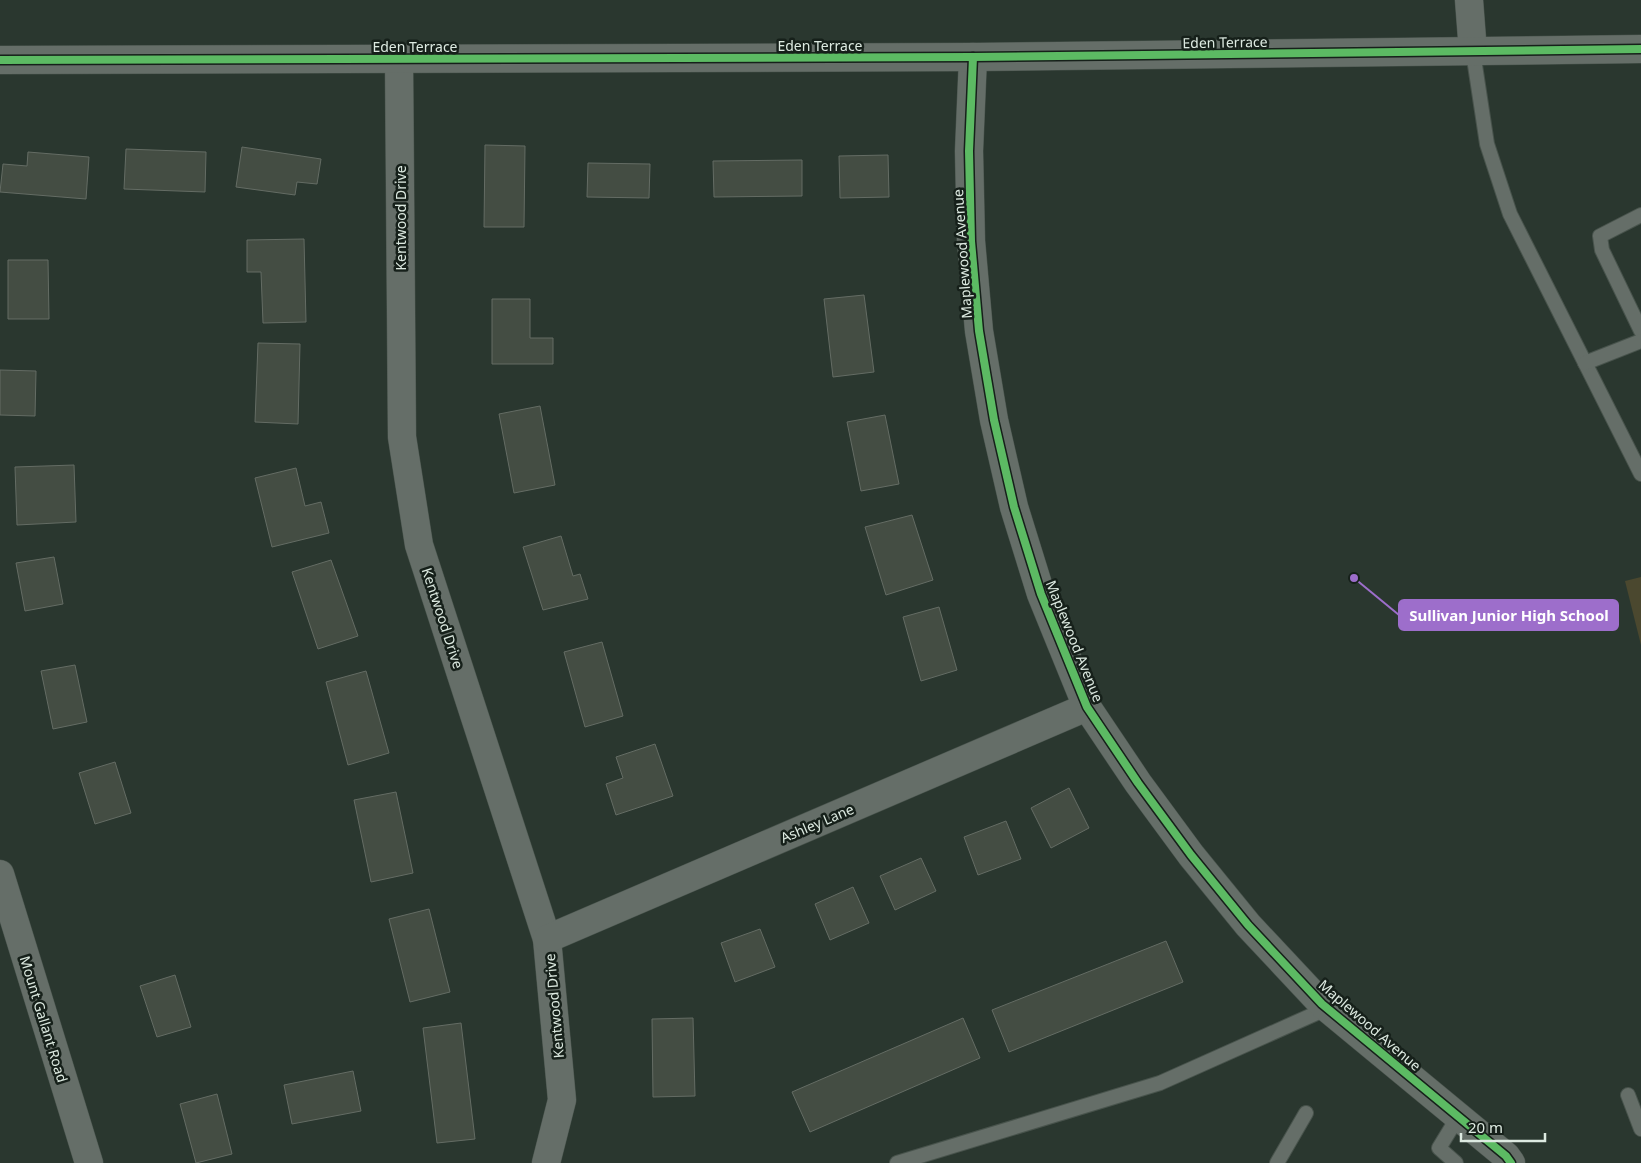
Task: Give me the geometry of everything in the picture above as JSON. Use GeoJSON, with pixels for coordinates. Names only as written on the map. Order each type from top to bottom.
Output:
{"type":"FeatureCollection","features":[{"type":"Feature","properties":{"kind":"street"},"geometry":{"type":"LineString","coordinates":[[1469,0],[1473,52]]}},
{"type":"Feature","properties":{"kind":"street","name":"Eden Terrace"},"geometry":{"type":"LineString","coordinates":[[0,60],[973,56],[1641,49]]}},
{"type":"Feature","properties":{"kind":"street","name":"Maplewood Avenue"},"geometry":{"type":"LineString","coordinates":[[973,56],[969,151],[971,241],[979,331],[994,420],[1014,508],[1041,594],[1087,707],[1138,783],[1191,855],[1248,925],[1328,1008],[1506,1156],[1511,1163]]}},
{"type":"Feature","properties":{"kind":"street","name":"Kentwood Drive"},"geometry":{"type":"LineString","coordinates":[[399,59],[402,436],[419,545],[547,939],[562,1100],[546,1163]]}},
{"type":"Feature","properties":{"kind":"street","name":"Ashley Lane"},"geometry":{"type":"LineString","coordinates":[[547,939],[1087,707]]}},
{"type":"Feature","properties":{"kind":"street","name":"Mount Gallant Road"},"geometry":{"type":"LineString","coordinates":[[0,874],[89,1163]]}},
{"type":"Feature","properties":{"kind":"lane"},"geometry":{"type":"LineString","coordinates":[[1473,52],[1487,144],[1510,214],[1641,474]]}},
{"type":"Feature","properties":{"kind":"lane"},"geometry":{"type":"LineString","coordinates":[[1641,215],[1600,236],[1602,250],[1641,331]]}},
{"type":"Feature","properties":{"kind":"lane"},"geometry":{"type":"LineString","coordinates":[[1585,363],[1641,341]]}},
{"type":"Feature","properties":{"kind":"lane"},"geometry":{"type":"LineString","coordinates":[[897,1163],[1160,1083],[1328,1008]]}},
{"type":"Feature","properties":{"kind":"lane"},"geometry":{"type":"LineString","coordinates":[[1628,1095],[1641,1129]]}},
{"type":"Feature","properties":{"kind":"lane"},"geometry":{"type":"LineString","coordinates":[[1277,1163],[1306,1113]]}},
{"type":"Feature","properties":{"kind":"lane"},"geometry":{"type":"LineString","coordinates":[[1456,1163],[1440,1148],[1458,1117]]}},
{"type":"Feature","properties":{"kind":"shaded area"},"geometry":{"type":"Polygon","coordinates":[[[1641,577],[1641,645],[1625,581],[1641,577]]]}},
{"type":"Feature","properties":{"kind":"building"},"geometry":{"type":"Polygon","coordinates":[[[485,145],[525,146],[524,227],[484,227],[485,145]]]}},
{"type":"Feature","properties":{"kind":"building"},"geometry":{"type":"Polygon","coordinates":[[[242,147],[321,159],[317,184],[297,182],[295,195],[236,187],[242,147]]]}},
{"type":"Feature","properties":{"kind":"building"},"geometry":{"type":"Polygon","coordinates":[[[126,149],[206,152],[205,192],[124,189],[126,149]]]}},
{"type":"Feature","properties":{"kind":"building"},"geometry":{"type":"Polygon","coordinates":[[[28,152],[89,157],[86,199],[0,192],[3,164],[27,166],[28,152]]]}},
{"type":"Feature","properties":{"kind":"building"},"geometry":{"type":"Polygon","coordinates":[[[888,155],[889,197],[840,198],[839,156],[888,155]]]}},
{"type":"Feature","properties":{"kind":"building"},"geometry":{"type":"Polygon","coordinates":[[[802,160],[802,196],[714,197],[713,161],[802,160]]]}},
{"type":"Feature","properties":{"kind":"building"},"geometry":{"type":"Polygon","coordinates":[[[588,163],[650,164],[649,198],[587,197],[588,163]]]}},
{"type":"Feature","properties":{"kind":"building"},"geometry":{"type":"Polygon","coordinates":[[[304,239],[306,322],[263,323],[261,272],[247,272],[247,240],[304,239]]]}},
{"type":"Feature","properties":{"kind":"building"},"geometry":{"type":"Polygon","coordinates":[[[8,260],[48,260],[49,319],[8,319],[8,260]]]}},
{"type":"Feature","properties":{"kind":"building"},"geometry":{"type":"Polygon","coordinates":[[[864,295],[874,372],[833,377],[824,299],[864,295]]]}},
{"type":"Feature","properties":{"kind":"building"},"geometry":{"type":"Polygon","coordinates":[[[492,299],[530,299],[530,338],[553,338],[553,364],[492,364],[492,299]]]}},
{"type":"Feature","properties":{"kind":"building"},"geometry":{"type":"Polygon","coordinates":[[[258,343],[300,344],[298,424],[255,422],[258,343]]]}},
{"type":"Feature","properties":{"kind":"building"},"geometry":{"type":"Polygon","coordinates":[[[0,370],[36,371],[35,416],[0,415],[0,370]]]}},
{"type":"Feature","properties":{"kind":"building"},"geometry":{"type":"Polygon","coordinates":[[[540,406],[555,485],[514,493],[499,414],[540,406]]]}},
{"type":"Feature","properties":{"kind":"building"},"geometry":{"type":"Polygon","coordinates":[[[885,415],[899,484],[861,491],[847,422],[885,415]]]}},
{"type":"Feature","properties":{"kind":"building"},"geometry":{"type":"Polygon","coordinates":[[[74,465],[76,522],[17,525],[15,467],[74,465]]]}},
{"type":"Feature","properties":{"kind":"building"},"geometry":{"type":"Polygon","coordinates":[[[296,468],[305,506],[321,502],[329,533],[272,547],[255,478],[296,468]]]}},
{"type":"Feature","properties":{"kind":"building"},"geometry":{"type":"Polygon","coordinates":[[[912,515],[933,580],[886,595],[865,527],[912,515]]]}},
{"type":"Feature","properties":{"kind":"building"},"geometry":{"type":"Polygon","coordinates":[[[561,536],[573,576],[580,574],[588,599],[543,610],[523,547],[561,536]]]}},
{"type":"Feature","properties":{"kind":"building"},"geometry":{"type":"Polygon","coordinates":[[[54,557],[63,604],[25,611],[16,563],[54,557]]]}},
{"type":"Feature","properties":{"kind":"building"},"geometry":{"type":"Polygon","coordinates":[[[331,560],[358,636],[318,649],[292,572],[331,560]]]}},
{"type":"Feature","properties":{"kind":"building"},"geometry":{"type":"Polygon","coordinates":[[[939,607],[957,670],[921,681],[903,617],[939,607]]]}},
{"type":"Feature","properties":{"kind":"building"},"geometry":{"type":"Polygon","coordinates":[[[602,642],[623,716],[585,727],[564,652],[602,642]]]}},
{"type":"Feature","properties":{"kind":"building"},"geometry":{"type":"Polygon","coordinates":[[[75,665],[87,722],[53,729],[41,671],[75,665]]]}},
{"type":"Feature","properties":{"kind":"building"},"geometry":{"type":"Polygon","coordinates":[[[366,671],[389,753],[348,765],[326,682],[366,671]]]}},
{"type":"Feature","properties":{"kind":"building"},"geometry":{"type":"Polygon","coordinates":[[[655,744],[673,796],[616,815],[606,784],[623,778],[616,757],[655,744]]]}},
{"type":"Feature","properties":{"kind":"building"},"geometry":{"type":"Polygon","coordinates":[[[115,762],[131,813],[95,824],[79,773],[115,762]]]}},
{"type":"Feature","properties":{"kind":"building"},"geometry":{"type":"Polygon","coordinates":[[[1069,788],[1089,828],[1051,848],[1031,808],[1069,788]]]}},
{"type":"Feature","properties":{"kind":"building"},"geometry":{"type":"Polygon","coordinates":[[[396,792],[413,873],[371,882],[354,800],[396,792]]]}},
{"type":"Feature","properties":{"kind":"building"},"geometry":{"type":"Polygon","coordinates":[[[1006,821],[1021,859],[978,875],[964,837],[1006,821]]]}},
{"type":"Feature","properties":{"kind":"building"},"geometry":{"type":"Polygon","coordinates":[[[921,858],[936,891],[895,910],[880,876],[921,858]]]}},
{"type":"Feature","properties":{"kind":"building"},"geometry":{"type":"Polygon","coordinates":[[[853,887],[869,923],[830,940],[815,904],[853,887]]]}},
{"type":"Feature","properties":{"kind":"building"},"geometry":{"type":"Polygon","coordinates":[[[429,909],[450,992],[410,1002],[389,919],[429,909]]]}},
{"type":"Feature","properties":{"kind":"building"},"geometry":{"type":"Polygon","coordinates":[[[760,929],[775,967],[735,982],[721,943],[760,929]]]}},
{"type":"Feature","properties":{"kind":"building"},"geometry":{"type":"Polygon","coordinates":[[[1166,941],[1183,982],[1009,1052],[992,1010],[1166,941]]]}},
{"type":"Feature","properties":{"kind":"building"},"geometry":{"type":"Polygon","coordinates":[[[175,975],[191,1027],[157,1037],[140,986],[175,975]]]}},
{"type":"Feature","properties":{"kind":"building"},"geometry":{"type":"Polygon","coordinates":[[[693,1018],[695,1096],[653,1097],[652,1019],[693,1018]]]}},
{"type":"Feature","properties":{"kind":"building"},"geometry":{"type":"Polygon","coordinates":[[[963,1018],[980,1058],[810,1132],[792,1092],[963,1018]]]}},
{"type":"Feature","properties":{"kind":"building"},"geometry":{"type":"Polygon","coordinates":[[[461,1023],[475,1139],[437,1143],[423,1028],[461,1023]]]}},
{"type":"Feature","properties":{"kind":"building"},"geometry":{"type":"Polygon","coordinates":[[[353,1071],[361,1111],[292,1124],[284,1085],[353,1071]]]}},
{"type":"Feature","properties":{"kind":"building"},"geometry":{"type":"Polygon","coordinates":[[[217,1094],[232,1154],[196,1163],[180,1104],[217,1094]]]}},
{"type":"Feature","properties":{"kind":"cycle path"},"geometry":{"type":"LineString","coordinates":[[0,60],[973,57],[1641,49]]}},
{"type":"Feature","properties":{"kind":"cycle path"},"geometry":{"type":"LineString","coordinates":[[973,57],[969,151],[971,241],[979,331],[994,420],[1014,507],[1041,594],[1087,707],[1138,783],[1191,855],[1248,925],[1322,1004],[1506,1156],[1511,1163]]}},
{"type":"Feature","properties":{"kind":"place","name":"Sullivan Junior High School"},"geometry":{"type":"Point","coordinates":[1354,578]}}]}
